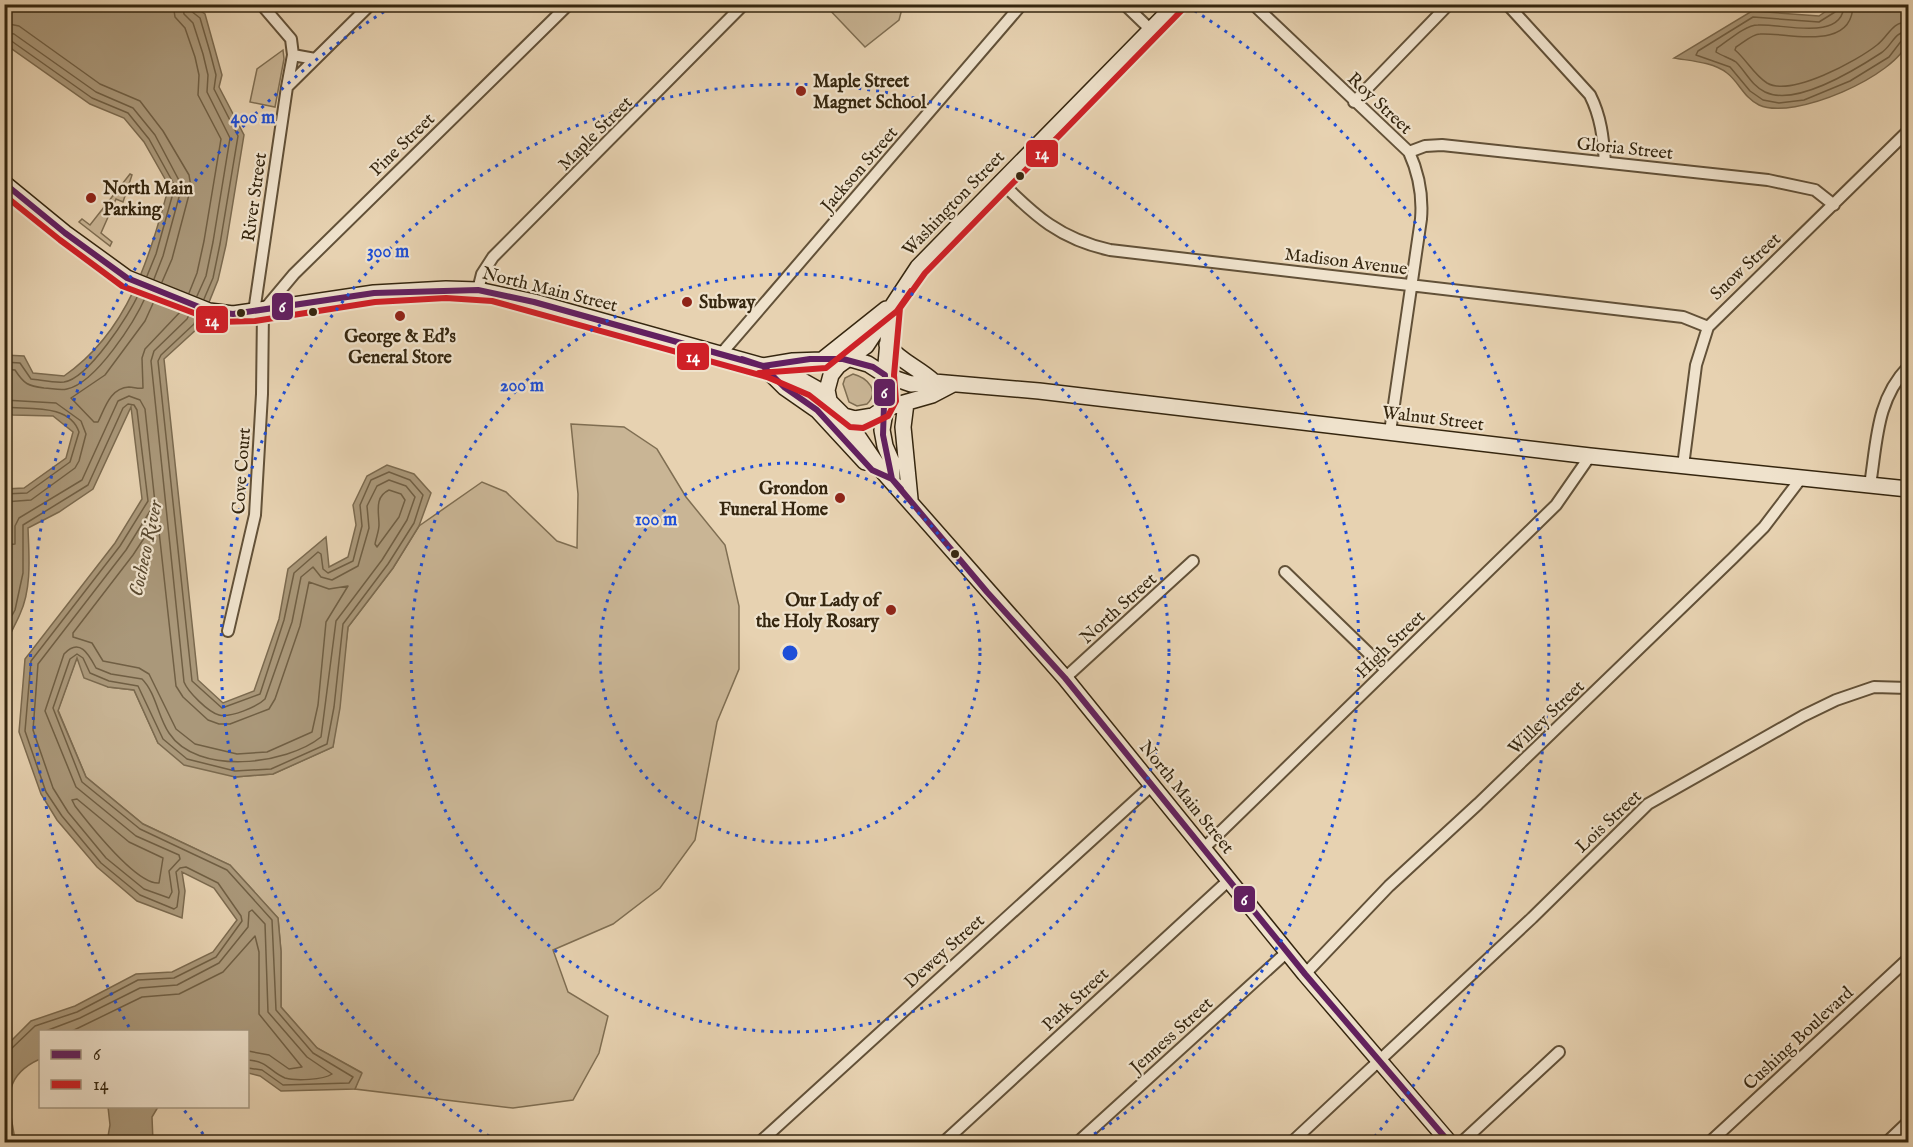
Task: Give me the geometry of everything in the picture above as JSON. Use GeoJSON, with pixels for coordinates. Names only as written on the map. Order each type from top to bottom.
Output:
{"type":"FeatureCollection","features":[{"type":"Feature","properties":{"kind":"main road","name":"Washington Street"},"geometry":{"type":"LineString","coordinates":[[851,358],[866,346],[918,267],[1176,4]]}},
{"type":"Feature","properties":{"kind":"main road","name":"North Main Street"},"geometry":{"type":"LineString","coordinates":[[4,183],[89,252],[127,278],[209,311],[233,314],[375,293],[446,289],[478,290],[534,302],[763,366],[794,376],[817,389],[829,400]]}},
{"type":"Feature","properties":{"kind":"main road","name":"Washington Street"},"geometry":{"type":"LineString","coordinates":[[885,375],[891,305]]}},
{"type":"Feature","properties":{"kind":"main road"},"geometry":{"type":"LineString","coordinates":[[822,360],[891,305]]}},
{"type":"Feature","properties":{"kind":"main road"},"geometry":{"type":"LineString","coordinates":[[887,345],[901,360],[924,372],[934,382]]}},
{"type":"Feature","properties":{"kind":"main road","name":"North Main Street"},"geometry":{"type":"LineString","coordinates":[[763,366],[851,358]]}},
{"type":"Feature","properties":{"kind":"main road"},"geometry":{"type":"LineString","coordinates":[[892,479],[892,462],[885,446],[882,430],[883,409],[887,400],[885,375],[868,364],[851,358],[831,375],[827,390],[829,400],[844,416],[855,419],[865,418],[883,409],[932,395],[952,384]]}},
{"type":"Feature","properties":{"kind":"main road","name":"North Main Street"},"geometry":{"type":"LineString","coordinates":[[763,366],[784,387],[817,410],[872,470],[892,479]]}},
{"type":"Feature","properties":{"kind":"main road","name":"Walnut Street"},"geometry":{"type":"LineString","coordinates":[[885,375],[911,384],[923,385],[934,382],[1039,391],[1590,456],[1908,489]]}},
{"type":"Feature","properties":{"kind":"main road"},"geometry":{"type":"LineString","coordinates":[[906,403],[903,427],[910,499]]}},
{"type":"Feature","properties":{"kind":"main road","name":"North Main Street"},"geometry":{"type":"LineString","coordinates":[[844,416],[878,466],[910,499],[987,592],[1065,678],[1305,974],[1449,1143]]}},
{"type":"Feature","properties":{"kind":"street"},"geometry":{"type":"LineString","coordinates":[[4,12],[11,4]]}},
{"type":"Feature","properties":{"kind":"street"},"geometry":{"type":"LineString","coordinates":[[261,4],[291,39],[293,55],[315,59]]}},
{"type":"Feature","properties":{"kind":"street"},"geometry":{"type":"LineString","coordinates":[[287,87],[371,4]]}},
{"type":"Feature","properties":{"kind":"street","name":"Pine Street"},"geometry":{"type":"LineString","coordinates":[[259,311],[568,4]]}},
{"type":"Feature","properties":{"kind":"street","name":"Maple Street"},"geometry":{"type":"LineString","coordinates":[[478,290],[482,274],[493,257],[744,4]]}},
{"type":"Feature","properties":{"kind":"street","name":"Jackson Street"},"geometry":{"type":"LineString","coordinates":[[722,354],[1022,4]]}},
{"type":"Feature","properties":{"kind":"street"},"geometry":{"type":"LineString","coordinates":[[1124,4],[1151,30]]}},
{"type":"Feature","properties":{"kind":"street","name":"Roy Street"},"geometry":{"type":"LineString","coordinates":[[1253,4],[1408,152],[1419,180],[1422,200],[1412,286],[1390,432]]}},
{"type":"Feature","properties":{"kind":"street"},"geometry":{"type":"LineString","coordinates":[[1354,102],[1449,4]]}},
{"type":"Feature","properties":{"kind":"street"},"geometry":{"type":"LineString","coordinates":[[1507,4],[1590,95],[1598,109],[1603,130],[1605,162]]}},
{"type":"Feature","properties":{"kind":"street","name":"River Street"},"geometry":{"type":"LineString","coordinates":[[259,311],[293,55]]}},
{"type":"Feature","properties":{"kind":"street","name":"Snow Street"},"geometry":{"type":"LineString","coordinates":[[1683,466],[1696,365],[1708,327],[1908,131]]}},
{"type":"Feature","properties":{"kind":"street","name":"Gloria Street"},"geometry":{"type":"LineString","coordinates":[[1408,152],[1425,146],[1442,145],[1797,185],[1815,190],[1834,205]]}},
{"type":"Feature","properties":{"kind":"street","name":"Madison Avenue"},"geometry":{"type":"LineString","coordinates":[[1000,181],[1043,221],[1070,239],[1110,250],[1683,317],[1708,327]]}},
{"type":"Feature","properties":{"kind":"street","name":"Cove Court"},"geometry":{"type":"LineString","coordinates":[[228,631],[255,515],[262,394],[259,311]]}},
{"type":"Feature","properties":{"kind":"street"},"geometry":{"type":"LineString","coordinates":[[1870,484],[1887,397],[1893,383],[1908,368]]}},
{"type":"Feature","properties":{"kind":"street","name":"High Street"},"geometry":{"type":"LineString","coordinates":[[1204,848],[1556,505],[1590,456]]}},
{"type":"Feature","properties":{"kind":"street","name":"Willey Street"},"geometry":{"type":"LineString","coordinates":[[1305,974],[1365,909],[1494,790],[1725,566],[1764,527],[1802,477]]}},
{"type":"Feature","properties":{"kind":"street","name":"North Street"},"geometry":{"type":"LineString","coordinates":[[1065,678],[1193,561]]}},
{"type":"Feature","properties":{"kind":"street"},"geometry":{"type":"LineString","coordinates":[[1285,572],[1386,670]]}},
{"type":"Feature","properties":{"kind":"street","name":"Lois Street"},"geometry":{"type":"LineString","coordinates":[[1292,1143],[1381,1061],[1647,804],[1793,721],[1836,700],[1874,687],[1908,688]]}},
{"type":"Feature","properties":{"kind":"street","name":"Dewey Street"},"geometry":{"type":"LineString","coordinates":[[760,1143],[1151,786]]}},
{"type":"Feature","properties":{"kind":"street","name":"Park Street"},"geometry":{"type":"LineString","coordinates":[[944,1143],[1229,880]]}},
{"type":"Feature","properties":{"kind":"street","name":"Jenness Street"},"geometry":{"type":"LineString","coordinates":[[1078,1143],[1287,952]]}},
{"type":"Feature","properties":{"kind":"street","name":"Cushing Boulevard"},"geometry":{"type":"LineString","coordinates":[[1710,1143],[1908,959]]}},
{"type":"Feature","properties":{"kind":"street"},"geometry":{"type":"LineString","coordinates":[[1462,1143],[1559,1052]]}},
{"type":"Feature","properties":{"kind":"street"},"geometry":{"type":"LineString","coordinates":[[1887,1143],[1908,1122]]}},
{"type":"Feature","properties":{"kind":"shaded area"},"geometry":{"type":"Polygon","coordinates":[[[825,5],[903,5],[899,20],[865,47],[825,5]]]}},
{"type":"Feature","properties":{"kind":"shaded area"},"geometry":{"type":"Polygon","coordinates":[[[283,50],[284,59],[275,107],[250,102],[257,69],[283,50]]]}},
{"type":"Feature","properties":{"kind":"shaded area"},"geometry":{"type":"Polygon","coordinates":[[[130,174],[132,175],[123,202],[116,199],[101,233],[112,242],[110,246],[79,222],[82,219],[90,225],[130,174]]]}},
{"type":"Feature","properties":{"kind":"shaded area"},"geometry":{"type":"Polygon","coordinates":[[[853,374],[867,382],[872,390],[871,399],[867,404],[857,406],[849,402],[843,384],[845,378],[853,374]]]}},
{"type":"Feature","properties":{"kind":"shaded area"},"geometry":{"type":"Polygon","coordinates":[[[571,424],[624,427],[657,449],[686,497],[725,545],[739,606],[739,669],[717,722],[695,840],[660,888],[613,924],[553,950],[568,992],[608,1016],[599,1053],[573,1100],[513,1108],[355,1089],[361,1072],[317,1048],[281,1007],[281,952],[278,918],[230,865],[143,824],[86,777],[58,710],[77,657],[108,687],[134,690],[158,743],[235,777],[273,774],[333,747],[348,627],[393,568],[419,526],[482,482],[506,492],[557,541],[577,548],[578,494],[571,424]]]}},
{"type":"Feature","properties":{"kind":"water","name":"Cocheco River"},"geometry":{"type":"Polygon","coordinates":[[[5,5],[192,5],[205,14],[222,75],[219,87],[244,135],[218,280],[199,327],[164,359],[198,680],[223,703],[254,691],[279,619],[288,569],[326,537],[329,567],[348,557],[356,525],[353,505],[367,476],[387,465],[414,474],[431,493],[419,526],[393,568],[348,627],[340,708],[333,747],[273,774],[235,777],[184,765],[158,743],[134,690],[108,687],[84,678],[77,658],[58,711],[86,777],[143,824],[230,865],[278,918],[281,951],[281,1007],[317,1048],[362,1073],[355,1089],[281,1091],[260,1076],[249,1073],[249,1030],[39,1030],[39,1060],[18,1074],[10,1092],[15,1142],[5,1142],[5,1047],[31,1021],[75,1006],[136,974],[172,972],[213,952],[237,920],[214,888],[182,872],[185,891],[182,918],[137,901],[97,867],[57,820],[41,794],[19,732],[25,659],[115,543],[142,499],[131,407],[93,489],[59,512],[28,528],[29,572],[26,594],[5,649],[4,568],[8,560],[4,556],[5,489],[24,488],[66,458],[73,432],[53,416],[5,413],[5,355],[24,356],[33,373],[64,376],[86,358],[121,315],[133,291],[153,240],[169,186],[144,142],[124,118],[90,104],[5,44],[5,5]]]}},
{"type":"Feature","properties":{"kind":"water"},"geometry":{"type":"Polygon","coordinates":[[[1830,5],[1908,5],[1910,33],[1900,54],[1885,68],[1865,81],[1818,101],[1795,107],[1775,108],[1759,105],[1721,69],[1702,62],[1674,58],[1752,11],[1819,16],[1832,7],[1830,5]]]}},
{"type":"Feature","properties":{"kind":"water"},"geometry":{"type":"Polygon","coordinates":[[[108,1108],[157,1108],[152,1117],[153,1142],[107,1142],[110,1125],[108,1108]]]}},
{"type":"Feature","properties":{"kind":"transit line","name":"14"},"geometry":{"type":"LineString","coordinates":[[4,195],[122,286],[218,322],[255,321],[375,302],[446,298],[492,301],[767,377],[809,395],[850,427],[863,428],[888,416],[896,401],[894,375],[900,308],[925,273],[1182,10]]}},
{"type":"Feature","properties":{"kind":"transit line","name":"6"},"geometry":{"type":"LineString","coordinates":[[4,183],[65,233],[127,278],[209,311],[233,314],[374,293],[478,290],[534,302],[763,366],[810,359],[843,359],[873,367],[885,375],[883,435],[892,479],[987,592],[1065,678],[1305,974],[1449,1142]]}},
{"type":"Feature","properties":{"kind":"transit line","name":"14"},"geometry":{"type":"LineString","coordinates":[[759,373],[826,368],[897,311],[911,291]]}},
{"type":"Feature","properties":{"kind":"transit line","name":"6"},"geometry":{"type":"LineString","coordinates":[[742,359],[763,366],[784,387],[817,410],[872,470],[892,479],[901,489]]}},
{"type":"Feature","properties":{"kind":"place","name":"Maple Street Magnet School"},"geometry":{"type":"Point","coordinates":[801,91]}},
{"type":"Feature","properties":{"kind":"place","name":"North Main Parking"},"geometry":{"type":"Point","coordinates":[91,198]}},
{"type":"Feature","properties":{"kind":"place","name":"Subway"},"geometry":{"type":"Point","coordinates":[687,302]}},
{"type":"Feature","properties":{"kind":"place","name":"George & Ed's General Store"},"geometry":{"type":"Point","coordinates":[400,316]}},
{"type":"Feature","properties":{"kind":"place","name":"Grondon Funeral Home"},"geometry":{"type":"Point","coordinates":[840,498]}},
{"type":"Feature","properties":{"kind":"place","name":"Our Lady of the Holy Rosary"},"geometry":{"type":"Point","coordinates":[891,610]}}]}
